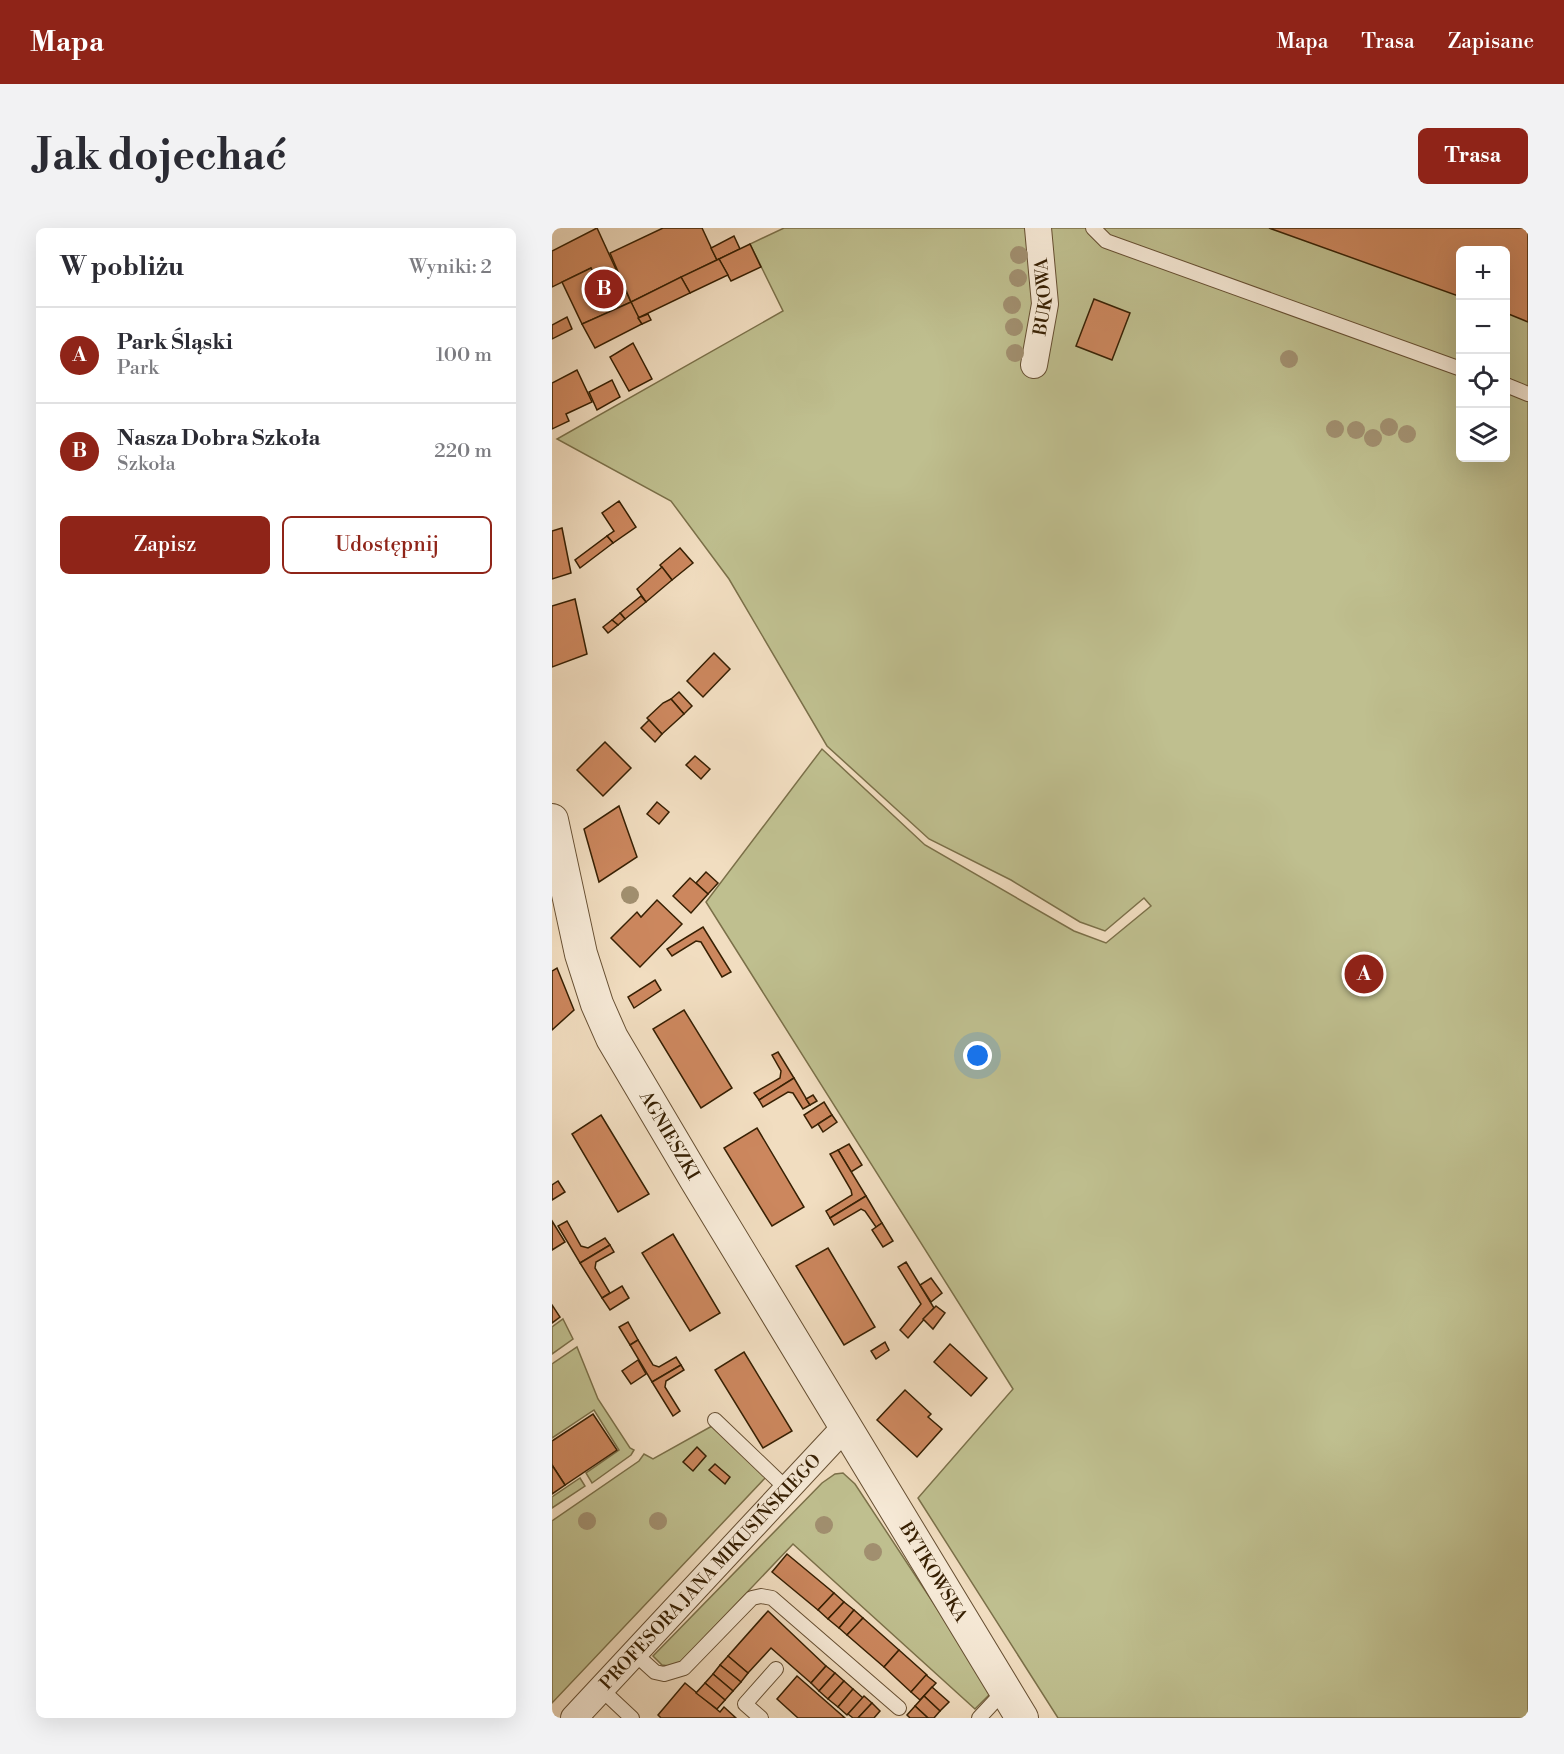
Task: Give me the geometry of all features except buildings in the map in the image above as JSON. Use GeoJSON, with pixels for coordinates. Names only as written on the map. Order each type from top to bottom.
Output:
{"type":"FeatureCollection","features":[{"type":"Feature","properties":{"kind":"street","name":"BUKOWA"},"geometry":{"type":"LineString","coordinates":[[1034,365],[1045,304],[1038,228]]}},
{"type":"Feature","properties":{"kind":"street","name":"AGNIESZKI"},"geometry":{"type":"LineString","coordinates":[[552,820],[559,885],[597,1004],[612,1038],[845,1427]]}},
{"type":"Feature","properties":{"kind":"street","name":"PROFESORA JANA MIKUSIŃSKIEGO"},"geometry":{"type":"LineString","coordinates":[[574,1718],[845,1427]]}},
{"type":"Feature","properties":{"kind":"street","name":"BYTKOWSKA"},"geometry":{"type":"LineString","coordinates":[[845,1427],[989,1709],[1022,1718]]}},
{"type":"Feature","properties":{"kind":"lane"},"geometry":{"type":"LineString","coordinates":[[1093,228],[1106,241],[1456,367]]}},
{"type":"Feature","properties":{"kind":"lane"},"geometry":{"type":"LineString","coordinates":[[1510,387],[1528,394]]}},
{"type":"Feature","properties":{"kind":"lane"},"geometry":{"type":"LineString","coordinates":[[715,1420],[787,1489]]}},
{"type":"Feature","properties":{"kind":"lane"},"geometry":{"type":"LineString","coordinates":[[634,1653],[655,1672],[664,1674],[677,1671],[692,1661],[752,1598],[761,1596],[772,1598],[899,1708]]}},
{"type":"Feature","properties":{"kind":"lane"},"geometry":{"type":"LineString","coordinates":[[761,1718],[745,1704],[776,1669]]}},
{"type":"Feature","properties":{"kind":"lane"},"geometry":{"type":"LineString","coordinates":[[601,1689],[632,1718]]}},
{"type":"Feature","properties":{"kind":"green space"},"geometry":{"type":"Polygon","coordinates":[[[784,228],[1528,228],[1528,1718],[1058,1718],[918,1498],[1013,1389],[706,902],[822,749],[925,845],[1074,931],[1106,943],[1151,906],[1144,898],[1105,931],[1080,922],[1011,880],[929,839],[827,746],[729,579],[671,501],[557,439],[783,311],[750,244],[784,228]]]}},
{"type":"Feature","properties":{"kind":"green space"},"geometry":{"type":"Polygon","coordinates":[[[563,1319],[573,1339],[552,1354],[552,1327],[563,1319]]]}},
{"type":"Feature","properties":{"kind":"green space"},"geometry":{"type":"Polygon","coordinates":[[[577,1347],[598,1399],[630,1448],[634,1450],[631,1455],[592,1483],[586,1473],[619,1450],[594,1410],[552,1438],[552,1364],[577,1347]]]}},
{"type":"Feature","properties":{"kind":"green space"},"geometry":{"type":"Polygon","coordinates":[[[712,1426],[767,1476],[552,1703],[552,1521],[639,1461],[644,1454],[653,1459],[712,1426]]]}},
{"type":"Feature","properties":{"kind":"green space"},"geometry":{"type":"Polygon","coordinates":[[[843,1473],[855,1484],[992,1692],[975,1709],[793,1544],[676,1667],[662,1665],[653,1656],[822,1483],[835,1474],[843,1473]]]}},
{"type":"Feature","properties":{"kind":"green space"},"geometry":{"type":"Polygon","coordinates":[[[580,1478],[585,1486],[552,1508],[552,1497],[580,1478]]]}},
{"type":"Feature","properties":{"kind":"place","name":"Nasza Dobra Szkoła"},"geometry":{"type":"Point","coordinates":[604,289]}},
{"type":"Feature","properties":{"kind":"place","name":"Park Śląski"},"geometry":{"type":"Point","coordinates":[1364,974]}}]}
